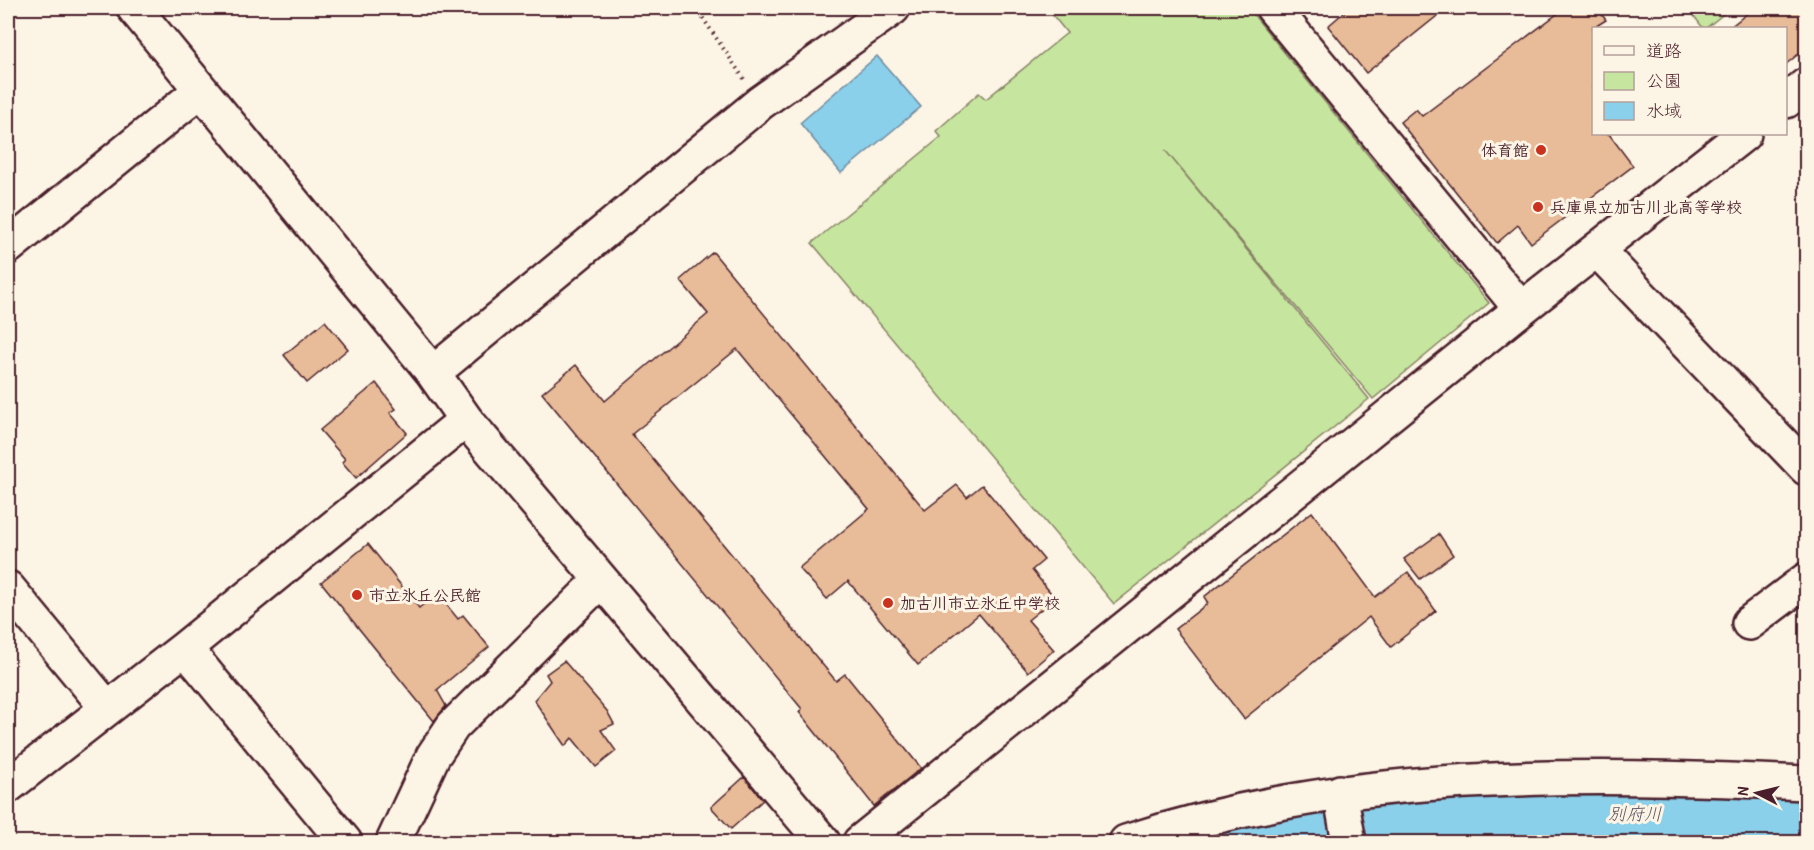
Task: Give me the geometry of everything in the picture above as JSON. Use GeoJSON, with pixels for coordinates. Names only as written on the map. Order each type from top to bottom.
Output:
{"type":"FeatureCollection","features":[{"type":"Feature","properties":{"kind":"street"},"geometry":{"type":"LineString","coordinates":[[134,8],[434,373],[466,420],[823,843]]}},
{"type":"Feature","properties":{"kind":"street"},"geometry":{"type":"LineString","coordinates":[[434,373],[760,103],[893,8]]}},
{"type":"Feature","properties":{"kind":"street"},"geometry":{"type":"LineString","coordinates":[[1273,8],[1521,309]]}},
{"type":"Feature","properties":{"kind":"street"},"geometry":{"type":"LineString","coordinates":[[1787,99],[1806,85]]}},
{"type":"Feature","properties":{"kind":"street"},"geometry":{"type":"LineString","coordinates":[[8,247],[201,90]]}},
{"type":"Feature","properties":{"kind":"street"},"geometry":{"type":"LineString","coordinates":[[860,843],[1521,309],[1743,135]]}},
{"type":"Feature","properties":{"kind":"street"},"geometry":{"type":"LineString","coordinates":[[1596,250],[1806,468]]}},
{"type":"Feature","properties":{"kind":"street"},"geometry":{"type":"LineString","coordinates":[[8,786],[185,648],[466,420]]}},
{"type":"Feature","properties":{"kind":"street"},"geometry":{"type":"LineString","coordinates":[[393,843],[434,756],[453,726],[601,580]]}},
{"type":"Feature","properties":{"kind":"street"},"geometry":{"type":"LineString","coordinates":[[1749,622],[1806,580]]}},
{"type":"Feature","properties":{"kind":"street"},"geometry":{"type":"LineString","coordinates":[[8,588],[107,708]]}},
{"type":"Feature","properties":{"kind":"street"},"geometry":{"type":"LineString","coordinates":[[185,648],[345,843]]}},
{"type":"Feature","properties":{"kind":"street"},"geometry":{"type":"LineString","coordinates":[[1126,843],[1269,804],[1340,792],[1470,781],[1584,777],[1806,783]]}},
{"type":"Feature","properties":{"kind":"street"},"geometry":{"type":"LineString","coordinates":[[1340,792],[1349,843]]}},
{"type":"Feature","properties":{"kind":"path"},"geometry":{"type":"LineString","coordinates":[[696,8],[760,103]]}},
{"type":"Feature","properties":{"kind":"green space"},"geometry":{"type":"Polygon","coordinates":[[[1047,8],[1248,8],[1489,303],[1373,399],[1165,150],[1369,399],[1114,604],[812,243],[941,137],[936,131],[979,93],[986,99],[1067,33],[1047,8]]]}},
{"type":"Feature","properties":{"kind":"green space"},"geometry":{"type":"Polygon","coordinates":[[[1688,8],[1731,8],[1707,27],[1702,27],[1688,8]]]}},
{"type":"Feature","properties":{"kind":"water"},"geometry":{"type":"Polygon","coordinates":[[[877,56],[921,107],[841,173],[800,123],[877,56]]]}},
{"type":"Feature","properties":{"kind":"water","name":"別府川"},"geometry":{"type":"Polygon","coordinates":[[[1806,791],[1806,842],[1167,842],[1415,794],[1806,791]]]}},
{"type":"Feature","properties":{"kind":"building"},"geometry":{"type":"Polygon","coordinates":[[[1349,8],[1447,8],[1366,73],[1328,26],[1349,8]]]}},
{"type":"Feature","properties":{"kind":"building","name":"体育館"},"geometry":{"type":"Polygon","coordinates":[[[1565,8],[1597,8],[1606,20],[1592,27],[1592,135],[1610,135],[1633,166],[1531,243],[1518,225],[1497,243],[1400,122],[1416,109],[1422,116],[1565,8]]]}},
{"type":"Feature","properties":{"kind":"building"},"geometry":{"type":"Polygon","coordinates":[[[1754,8],[1806,8],[1806,48],[1787,63],[1787,27],[1730,27],[1754,8]]]}},
{"type":"Feature","properties":{"kind":"building"},"geometry":{"type":"Polygon","coordinates":[[[713,252],[925,510],[957,485],[967,497],[982,485],[1044,560],[1032,570],[1055,598],[1028,620],[1054,650],[1028,672],[979,614],[918,665],[848,581],[827,599],[799,568],[869,509],[737,349],[632,434],[836,681],[845,674],[921,768],[874,806],[799,712],[802,709],[542,393],[576,365],[605,401],[708,314],[680,280],[713,252]]]}},
{"type":"Feature","properties":{"kind":"building"},"geometry":{"type":"Polygon","coordinates":[[[325,321],[348,349],[307,383],[284,355],[325,321]]]}},
{"type":"Feature","properties":{"kind":"building"},"geometry":{"type":"Polygon","coordinates":[[[376,383],[396,409],[390,413],[407,433],[356,478],[342,462],[345,459],[320,430],[376,383]]]}},
{"type":"Feature","properties":{"kind":"building"},"geometry":{"type":"Polygon","coordinates":[[[1312,512],[1375,597],[1408,572],[1436,611],[1391,647],[1369,617],[1244,719],[1175,629],[1208,603],[1204,597],[1312,512]]]}},
{"type":"Feature","properties":{"kind":"building"},"geometry":{"type":"Polygon","coordinates":[[[1439,534],[1453,555],[1420,579],[1404,559],[1439,534]]]}},
{"type":"Feature","properties":{"kind":"building"},"geometry":{"type":"Polygon","coordinates":[[[368,544],[419,608],[437,593],[458,619],[463,615],[489,647],[437,690],[446,706],[434,721],[321,582],[368,544]]]}},
{"type":"Feature","properties":{"kind":"building"},"geometry":{"type":"Polygon","coordinates":[[[564,661],[607,711],[614,724],[601,730],[616,751],[596,767],[572,738],[565,746],[534,700],[550,681],[546,674],[564,661]]]}},
{"type":"Feature","properties":{"kind":"building"},"geometry":{"type":"Polygon","coordinates":[[[744,777],[763,800],[731,829],[711,807],[744,777]]]}},
{"type":"Feature","properties":{"kind":"place","name":"体育館"},"geometry":{"type":"Point","coordinates":[1541,150]}},
{"type":"Feature","properties":{"kind":"place","name":"兵庫県立加古川北高等学校"},"geometry":{"type":"Point","coordinates":[1538,207]}},
{"type":"Feature","properties":{"kind":"place","name":"市立氷丘公民館"},"geometry":{"type":"Point","coordinates":[357,595]}},
{"type":"Feature","properties":{"kind":"place","name":"加古川市立氷丘中学校"},"geometry":{"type":"Point","coordinates":[888,603]}}]}
